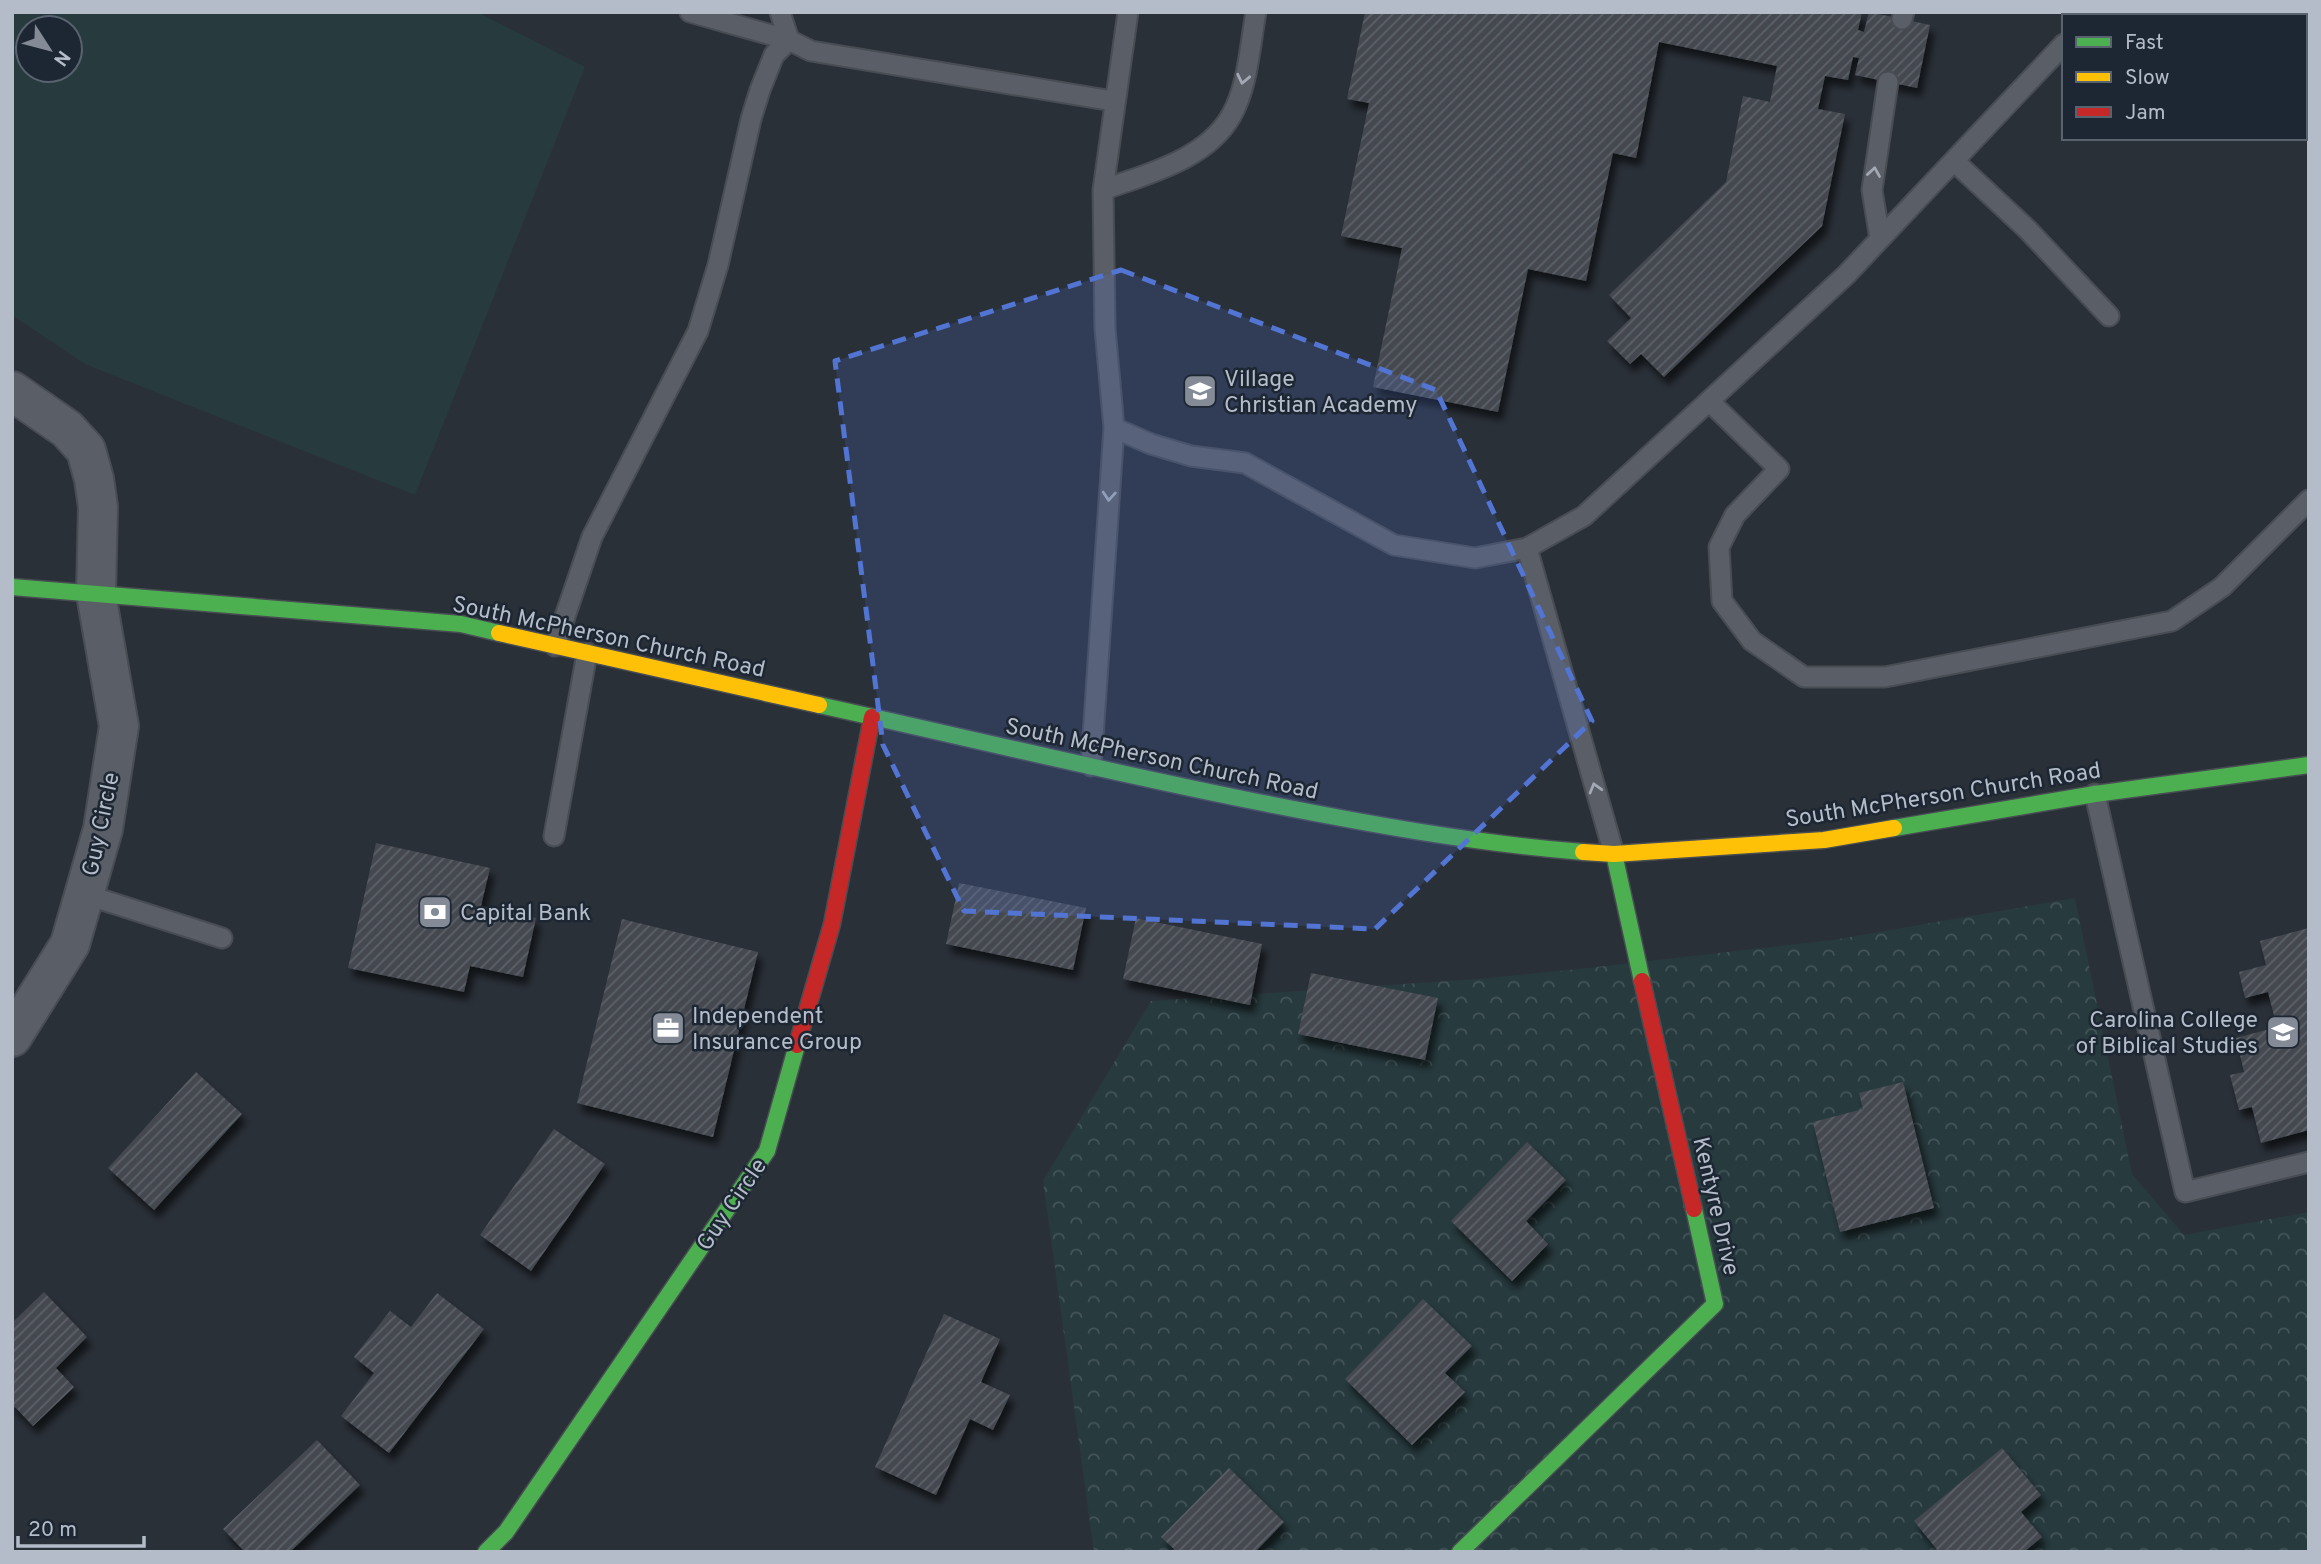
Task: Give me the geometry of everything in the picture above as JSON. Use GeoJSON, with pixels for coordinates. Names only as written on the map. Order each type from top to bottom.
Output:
{"type":"FeatureCollection","features":[{"type":"Feature","properties":{"kind":"main road","name":"South McPherson Church Road"},"geometry":{"type":"LineString","coordinates":[[12,587],[461,624],[1091,766],[1391,829],[1506,846],[1614,854],[1824,840],[2095,794],[2309,765]]}},
{"type":"Feature","properties":{"kind":"main road","name":"Guy Circle"},"geometry":{"type":"LineString","coordinates":[[486,1552],[506,1532],[767,1151],[832,925],[872,717]]}},
{"type":"Feature","properties":{"kind":"main road","name":"Kentyre Drive"},"geometry":{"type":"LineString","coordinates":[[1460,1552],[1715,1304],[1614,854]]}},
{"type":"Feature","properties":{"kind":"street","name":"Guy Circle"},"geometry":{"type":"LineString","coordinates":[[12,391],[67,429],[86,450],[98,508],[96,594],[119,726],[103,829],[70,944],[12,1037]]}},
{"type":"Feature","properties":{"kind":"lane"},"geometry":{"type":"LineString","coordinates":[[690,12],[789,40],[811,51],[1114,101]]}},
{"type":"Feature","properties":{"kind":"lane"},"geometry":{"type":"LineString","coordinates":[[780,12],[789,40]]}},
{"type":"Feature","properties":{"kind":"lane"},"geometry":{"type":"LineString","coordinates":[[1091,766],[1114,428],[1105,328],[1103,190],[1128,12]]}},
{"type":"Feature","properties":{"kind":"lane"},"geometry":{"type":"LineString","coordinates":[[1103,190],[1187,156],[1212,140],[1231,117],[1241,89],[1256,12]]}},
{"type":"Feature","properties":{"kind":"lane"},"geometry":{"type":"LineString","coordinates":[[555,646],[592,537],[698,331],[718,265],[757,100],[770,63],[789,40]]}},
{"type":"Feature","properties":{"kind":"lane"},"geometry":{"type":"LineString","coordinates":[[1114,428],[1151,444],[1191,456],[1245,463],[1394,545],[1475,558],[1527,548],[1584,516],[1846,275],[2062,46]]}},
{"type":"Feature","properties":{"kind":"lane"},"geometry":{"type":"LineString","coordinates":[[1880,239],[1872,191],[1888,82]]}},
{"type":"Feature","properties":{"kind":"lane"},"geometry":{"type":"LineString","coordinates":[[1954,161],[2028,230],[2109,316]]}},
{"type":"Feature","properties":{"kind":"lane"},"geometry":{"type":"LineString","coordinates":[[1709,401],[1779,469],[1735,515],[1719,547],[1722,601],[1752,641],[1804,677],[1885,677],[2172,621],[2221,587],[2309,500]]}},
{"type":"Feature","properties":{"kind":"lane"},"geometry":{"type":"LineString","coordinates":[[1527,548],[1614,854]]}},
{"type":"Feature","properties":{"kind":"lane"},"geometry":{"type":"LineString","coordinates":[[554,836],[587,653]]}},
{"type":"Feature","properties":{"kind":"lane"},"geometry":{"type":"LineString","coordinates":[[2095,794],[2185,1192],[2309,1162]]}},
{"type":"Feature","properties":{"kind":"lane"},"geometry":{"type":"LineString","coordinates":[[84,894],[222,938]]}},
{"type":"Feature","properties":{"kind":"highlighted area"},"geometry":{"type":"Polygon","coordinates":[[[1121,270],[1436,390],[1592,721],[1375,929],[964,911],[883,745],[835,361],[1121,270]]]}},
{"type":"Feature","properties":{"kind":"green space"},"geometry":{"type":"Polygon","coordinates":[[[12,12],[477,12],[585,67],[415,495],[85,364],[12,315],[12,12]]]}},
{"type":"Feature","properties":{"kind":"green space"},"geometry":{"type":"Polygon","coordinates":[[[2075,898],[2132,1174],[2184,1235],[2309,1212],[2309,1552],[1094,1552],[1043,1181],[1151,1001],[1478,979],[1579,969],[1833,940],[2075,898]]]}},
{"type":"Feature","properties":{"kind":"building"},"geometry":{"type":"Polygon","coordinates":[[[1365,12],[1862,12],[1858,30],[1864,32],[1869,12],[1930,25],[1917,88],[1855,75],[1859,58],[1853,57],[1848,80],[1825,76],[1818,109],[1845,114],[1822,226],[1664,377],[1641,354],[1630,364],[1607,341],[1631,318],[1609,295],[1726,182],[1743,96],[1770,102],[1777,66],[1659,42],[1636,158],[1613,153],[1586,281],[1528,269],[1498,412],[1373,387],[1402,248],[1341,236],[1369,103],[1347,99],[1365,12]]]}},
{"type":"Feature","properties":{"kind":"building","name":"Capital Bank"},"geometry":{"type":"Polygon","coordinates":[[[376,843],[490,868],[481,906],[536,918],[523,977],[470,966],[464,992],[348,968],[376,843]]]}},
{"type":"Feature","properties":{"kind":"building"},"geometry":{"type":"Polygon","coordinates":[[[959,883],[1086,908],[1073,970],[946,944],[959,883]]]}},
{"type":"Feature","properties":{"kind":"building"},"geometry":{"type":"Polygon","coordinates":[[[1136,918],[1262,944],[1250,1005],[1123,979],[1136,918]]]}},
{"type":"Feature","properties":{"kind":"building","name":"Independent Insurance Group"},"geometry":{"type":"Polygon","coordinates":[[[622,919],[758,952],[713,1137],[577,1103],[622,919]]]}},
{"type":"Feature","properties":{"kind":"building","name":"Carolina College of Biblical Studies"},"geometry":{"type":"Polygon","coordinates":[[[2309,928],[2309,1130],[2261,1143],[2252,1107],[2239,1110],[2230,1075],[2244,1072],[2236,1038],[2277,1027],[2268,992],[2245,998],[2239,972],[2266,965],[2260,941],[2309,928]]]}},
{"type":"Feature","properties":{"kind":"building"},"geometry":{"type":"Polygon","coordinates":[[[1311,973],[1438,998],[1425,1060],[1298,1034],[1311,973]]]}},
{"type":"Feature","properties":{"kind":"building"},"geometry":{"type":"Polygon","coordinates":[[[196,1072],[242,1114],[154,1210],[108,1168],[196,1072]]]}},
{"type":"Feature","properties":{"kind":"building"},"geometry":{"type":"Polygon","coordinates":[[[1903,1082],[1934,1208],[1840,1232],[1813,1122],[1863,1109],[1859,1093],[1903,1082]]]}},
{"type":"Feature","properties":{"kind":"building"},"geometry":{"type":"Polygon","coordinates":[[[554,1129],[605,1164],[531,1271],[480,1235],[554,1129]]]}},
{"type":"Feature","properties":{"kind":"building"},"geometry":{"type":"Polygon","coordinates":[[[1527,1142],[1566,1180],[1526,1221],[1548,1244],[1512,1281],[1451,1221],[1527,1142]]]}},
{"type":"Feature","properties":{"kind":"building"},"geometry":{"type":"Polygon","coordinates":[[[44,1292],[87,1337],[56,1368],[74,1387],[33,1426],[15,1407],[12,1409],[12,1323],[44,1292]]]}},
{"type":"Feature","properties":{"kind":"building"},"geometry":{"type":"Polygon","coordinates":[[[437,1293],[484,1329],[389,1453],[341,1416],[374,1373],[354,1357],[390,1311],[411,1327],[437,1293]]]}},
{"type":"Feature","properties":{"kind":"building"},"geometry":{"type":"Polygon","coordinates":[[[1423,1299],[1472,1346],[1445,1373],[1465,1392],[1412,1445],[1345,1379],[1423,1299]]]}},
{"type":"Feature","properties":{"kind":"building"},"geometry":{"type":"Polygon","coordinates":[[[944,1314],[1000,1339],[981,1382],[1010,1395],[993,1430],[970,1419],[936,1495],[875,1467],[944,1314]]]}},
{"type":"Feature","properties":{"kind":"building"},"geometry":{"type":"Polygon","coordinates":[[[317,1440],[360,1485],[290,1552],[245,1552],[223,1529],[317,1440]]]}},
{"type":"Feature","properties":{"kind":"building"},"geometry":{"type":"Polygon","coordinates":[[[2002,1448],[2041,1495],[2021,1512],[2042,1537],[2024,1552],[1939,1552],[1914,1521],[2002,1448]]]}},
{"type":"Feature","properties":{"kind":"building"},"geometry":{"type":"Polygon","coordinates":[[[1229,1468],[1284,1522],[1255,1552],[1171,1552],[1174,1549],[1161,1537],[1229,1468]]]}},
{"type":"Feature","properties":{"kind":"traffic: fast"},"geometry":{"type":"LineString","coordinates":[[12,587],[461,624],[499,633]]}},
{"type":"Feature","properties":{"kind":"traffic: fast"},"geometry":{"type":"LineString","coordinates":[[819,705],[1294,809],[1458,838],[1583,852]]}},
{"type":"Feature","properties":{"kind":"traffic: fast"},"geometry":{"type":"LineString","coordinates":[[1894,828],[2095,794],[2309,765]]}},
{"type":"Feature","properties":{"kind":"traffic: fast"},"geometry":{"type":"LineString","coordinates":[[1614,854],[1642,981]]}},
{"type":"Feature","properties":{"kind":"traffic: fast"},"geometry":{"type":"LineString","coordinates":[[486,1552],[506,1532],[767,1151],[797,1045]]}},
{"type":"Feature","properties":{"kind":"traffic: fast"},"geometry":{"type":"LineString","coordinates":[[1460,1552],[1715,1304],[1694,1209]]}},
{"type":"Feature","properties":{"kind":"traffic: slow"},"geometry":{"type":"LineString","coordinates":[[499,633],[819,705]]}},
{"type":"Feature","properties":{"kind":"traffic: slow"},"geometry":{"type":"LineString","coordinates":[[1583,852],[1614,854],[1824,840],[1894,828]]}},
{"type":"Feature","properties":{"kind":"traffic: jam"},"geometry":{"type":"LineString","coordinates":[[797,1045],[832,924],[872,717]]}},
{"type":"Feature","properties":{"kind":"traffic: jam"},"geometry":{"type":"LineString","coordinates":[[1642,981],[1694,1209]]}},
{"type":"Feature","properties":{"kind":"place","name":"Village Christian Academy"},"geometry":{"type":"Point","coordinates":[1200,391]}},
{"type":"Feature","properties":{"kind":"place","name":"Capital Bank"},"geometry":{"type":"Point","coordinates":[435,912]}},
{"type":"Feature","properties":{"kind":"place","name":"Independent Insurance Group"},"geometry":{"type":"Point","coordinates":[668,1028]}},
{"type":"Feature","properties":{"kind":"place","name":"Carolina College of Biblical Studies"},"geometry":{"type":"Point","coordinates":[2283,1032]}}]}
